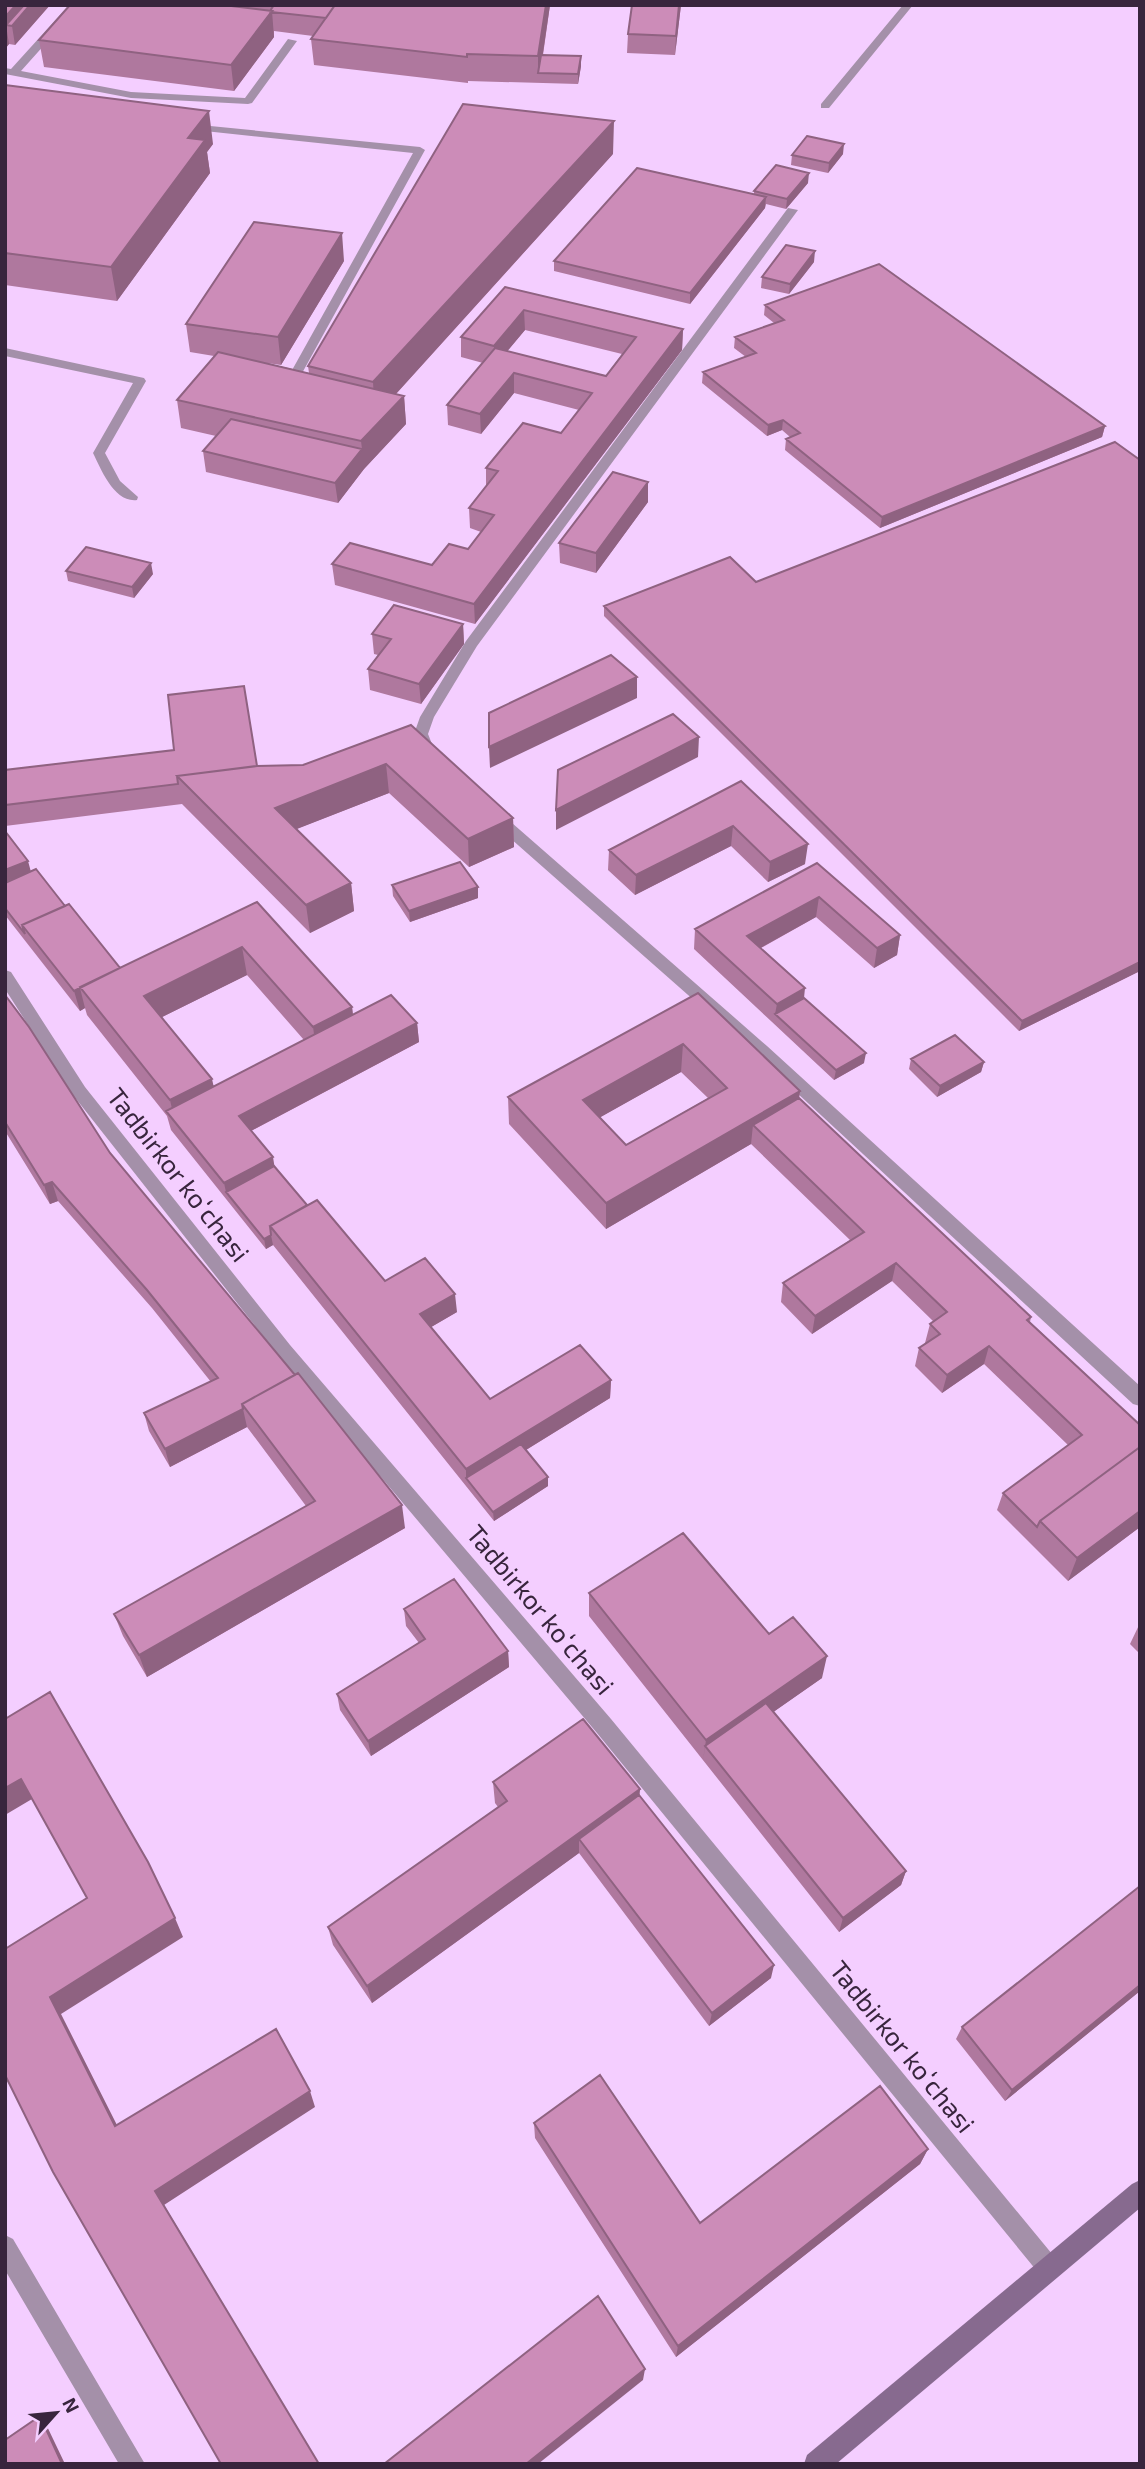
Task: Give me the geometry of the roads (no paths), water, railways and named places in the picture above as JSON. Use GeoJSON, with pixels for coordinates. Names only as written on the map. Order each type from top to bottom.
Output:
{"type":"FeatureCollection","features":[{"type":"Feature","properties":{"kind":"main road"},"geometry":{"type":"LineString","coordinates":[[816,2464],[1140,2192]]}},
{"type":"Feature","properties":{"kind":"street"},"geometry":{"type":"LineString","coordinates":[[9,71],[75,5]]}},
{"type":"Feature","properties":{"kind":"street"},"geometry":{"type":"LineString","coordinates":[[825,106],[908,5]]}},
{"type":"Feature","properties":{"kind":"street"},"geometry":{"type":"LineString","coordinates":[[9,71],[131,95],[248,101],[292,41]]}},
{"type":"Feature","properties":{"kind":"street"},"geometry":{"type":"LineString","coordinates":[[171,125],[421,150],[297,372]]}},
{"type":"Feature","properties":{"kind":"street"},"geometry":{"type":"LineString","coordinates":[[439,763],[430,755],[421,734],[427,717],[471,644],[792,210]]}},
{"type":"Feature","properties":{"kind":"street"},"geometry":{"type":"LineString","coordinates":[[5,352],[140,381],[99,453],[115,483],[132,497]]}},
{"type":"Feature","properties":{"kind":"street"},"geometry":{"type":"LineString","coordinates":[[484,807],[761,1050],[1140,1398]]}},
{"type":"Feature","properties":{"kind":"street","name":"Tadbirkor koʻchasi"},"geometry":{"type":"LineString","coordinates":[[5,976],[79,1091],[284,1350],[604,1726],[1049,2268]]}},
{"type":"Feature","properties":{"kind":"street"},"geometry":{"type":"LineString","coordinates":[[5,2247],[133,2464]]}}]}
